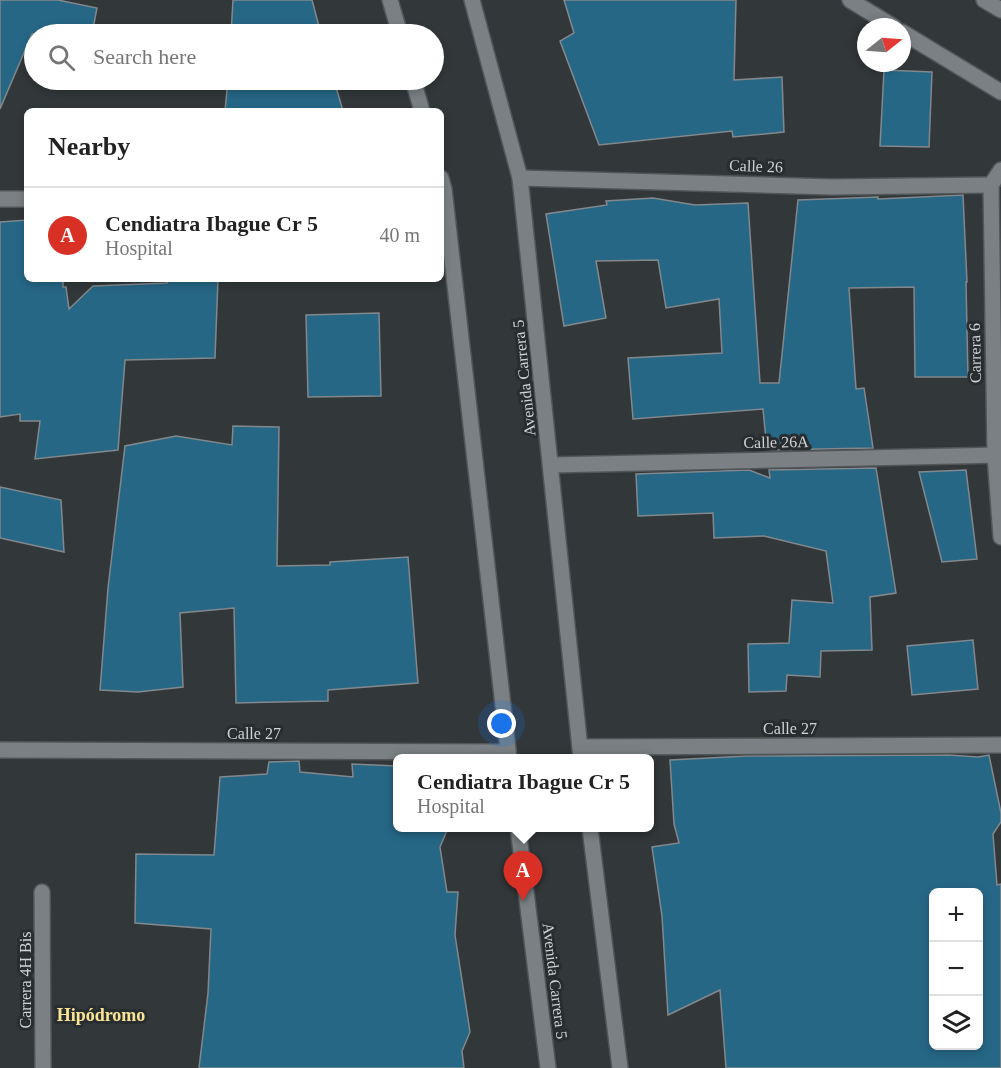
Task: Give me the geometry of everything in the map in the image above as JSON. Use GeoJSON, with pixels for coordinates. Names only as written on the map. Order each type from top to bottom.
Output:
{"type":"FeatureCollection","features":[{"type":"Feature","properties":{"kind":"street"},"geometry":{"type":"LineString","coordinates":[[390,0],[397,24]]}},
{"type":"Feature","properties":{"kind":"street","name":"Avenida Carrera 5"},"geometry":{"type":"LineString","coordinates":[[472,0],[520,178],[581,753]]}},
{"type":"Feature","properties":{"kind":"street"},"geometry":{"type":"LineString","coordinates":[[850,0],[879,18]]}},
{"type":"Feature","properties":{"kind":"street"},"geometry":{"type":"LineString","coordinates":[[984,0],[1001,10]]}},
{"type":"Feature","properties":{"kind":"street"},"geometry":{"type":"LineString","coordinates":[[911,37],[1001,92]]}},
{"type":"Feature","properties":{"kind":"street"},"geometry":{"type":"LineString","coordinates":[[416,90],[421,108]]}},
{"type":"Feature","properties":{"kind":"street"},"geometry":{"type":"LineString","coordinates":[[991,185],[1001,170]]}},
{"type":"Feature","properties":{"kind":"street","name":"Calle 26"},"geometry":{"type":"LineString","coordinates":[[520,178],[832,187],[991,185]]}},
{"type":"Feature","properties":{"kind":"street","name":"Carrera 6"},"geometry":{"type":"LineString","coordinates":[[991,185],[1001,537]]}},
{"type":"Feature","properties":{"kind":"street"},"geometry":{"type":"LineString","coordinates":[[0,199],[24,199]]}},
{"type":"Feature","properties":{"kind":"street"},"geometry":{"type":"LineString","coordinates":[[444,203],[508,754]]}},
{"type":"Feature","properties":{"kind":"street","name":"Calle 26A"},"geometry":{"type":"LineString","coordinates":[[551,465],[998,456]]}},
{"type":"Feature","properties":{"kind":"street","name":"Calle 27"},"geometry":{"type":"LineString","coordinates":[[581,753],[1001,746]]}},
{"type":"Feature","properties":{"kind":"street","name":"Calle 27"},"geometry":{"type":"LineString","coordinates":[[0,750],[406,754]]}},
{"type":"Feature","properties":{"kind":"street","name":"Avenida Carrera 5"},"geometry":{"type":"LineString","coordinates":[[518,832],[548,1068]]}},
{"type":"Feature","properties":{"kind":"street"},"geometry":{"type":"LineString","coordinates":[[590,832],[620,1068]]}},
{"type":"Feature","properties":{"kind":"street","name":"Carrera 4H Bis"},"geometry":{"type":"LineString","coordinates":[[42,892],[43,1068]]}},
{"type":"Feature","properties":{"kind":"building"},"geometry":{"type":"Polygon","coordinates":[[[0,0],[58,0],[97,8],[94,24],[24,24],[24,53],[0,109],[0,0]]]}},
{"type":"Feature","properties":{"kind":"building"},"geometry":{"type":"Polygon","coordinates":[[[233,0],[312,0],[318,24],[232,24],[233,0]]]}},
{"type":"Feature","properties":{"kind":"building"},"geometry":{"type":"Polygon","coordinates":[[[564,0],[736,0],[734,80],[782,77],[784,132],[733,137],[732,131],[599,145],[560,41],[574,33],[564,0]]]}},
{"type":"Feature","properties":{"kind":"building"},"geometry":{"type":"Polygon","coordinates":[[[884,72],[932,72],[929,147],[880,146],[884,72]]]}},
{"type":"Feature","properties":{"kind":"building"},"geometry":{"type":"Polygon","coordinates":[[[227,90],[337,90],[342,108],[225,108],[227,90]]]}},
{"type":"Feature","properties":{"kind":"building"},"geometry":{"type":"Polygon","coordinates":[[[963,195],[968,377],[915,377],[914,287],[849,288],[856,389],[864,388],[873,448],[767,450],[763,409],[633,419],[628,358],[722,353],[719,299],[666,308],[658,260],[596,261],[606,318],[564,326],[546,214],[607,205],[606,201],[653,198],[695,205],[748,203],[760,383],[779,383],[798,200],[963,195]]]}},
{"type":"Feature","properties":{"kind":"building"},"geometry":{"type":"Polygon","coordinates":[[[24,220],[24,282],[63,282],[63,287],[66,287],[69,309],[93,286],[218,282],[215,358],[125,360],[118,450],[35,459],[40,421],[20,421],[20,414],[0,417],[0,222],[24,220]]]}},
{"type":"Feature","properties":{"kind":"building"},"geometry":{"type":"Polygon","coordinates":[[[379,313],[381,396],[308,397],[306,315],[379,313]]]}},
{"type":"Feature","properties":{"kind":"building"},"geometry":{"type":"Polygon","coordinates":[[[233,426],[279,427],[277,566],[330,565],[330,562],[408,557],[418,683],[328,690],[328,701],[236,703],[234,608],[180,613],[183,687],[138,692],[100,690],[108,588],[125,446],[176,436],[232,445],[233,426]]]}},
{"type":"Feature","properties":{"kind":"building"},"geometry":{"type":"Polygon","coordinates":[[[876,468],[896,593],[870,597],[872,650],[821,651],[820,677],[787,675],[786,691],[749,692],[748,644],[789,643],[792,600],[833,603],[826,551],[764,536],[714,538],[713,513],[638,516],[636,474],[749,470],[770,478],[769,470],[876,468]]]}},
{"type":"Feature","properties":{"kind":"building"},"geometry":{"type":"Polygon","coordinates":[[[966,470],[977,559],[942,562],[919,472],[966,470]]]}},
{"type":"Feature","properties":{"kind":"building"},"geometry":{"type":"Polygon","coordinates":[[[0,487],[61,500],[64,552],[0,538],[0,487]]]}},
{"type":"Feature","properties":{"kind":"building"},"geometry":{"type":"Polygon","coordinates":[[[973,640],[978,689],[912,695],[907,646],[973,640]]]}},
{"type":"Feature","properties":{"kind":"building"},"geometry":{"type":"Polygon","coordinates":[[[949,755],[978,757],[989,755],[1001,813],[1001,822],[993,834],[997,885],[1001,884],[1001,1068],[726,1068],[720,990],[668,1015],[662,916],[652,847],[679,843],[674,824],[670,760],[747,756],[949,755]]]}},
{"type":"Feature","properties":{"kind":"building"},"geometry":{"type":"Polygon","coordinates":[[[299,761],[300,772],[353,777],[352,764],[393,766],[393,832],[446,832],[440,847],[447,892],[458,892],[455,935],[470,1032],[462,1051],[464,1068],[199,1068],[208,993],[211,929],[135,923],[136,854],[214,855],[220,777],[267,774],[269,762],[299,761]]]}},
{"type":"Feature","properties":{"kind":"place","name":"Cendiatra Ibague Cr 5"},"geometry":{"type":"Point","coordinates":[523,901]}},
{"type":"Feature","properties":{"kind":"district","name":"Hipódromo"},"geometry":{"type":"Point","coordinates":[101,1015]}}]}
